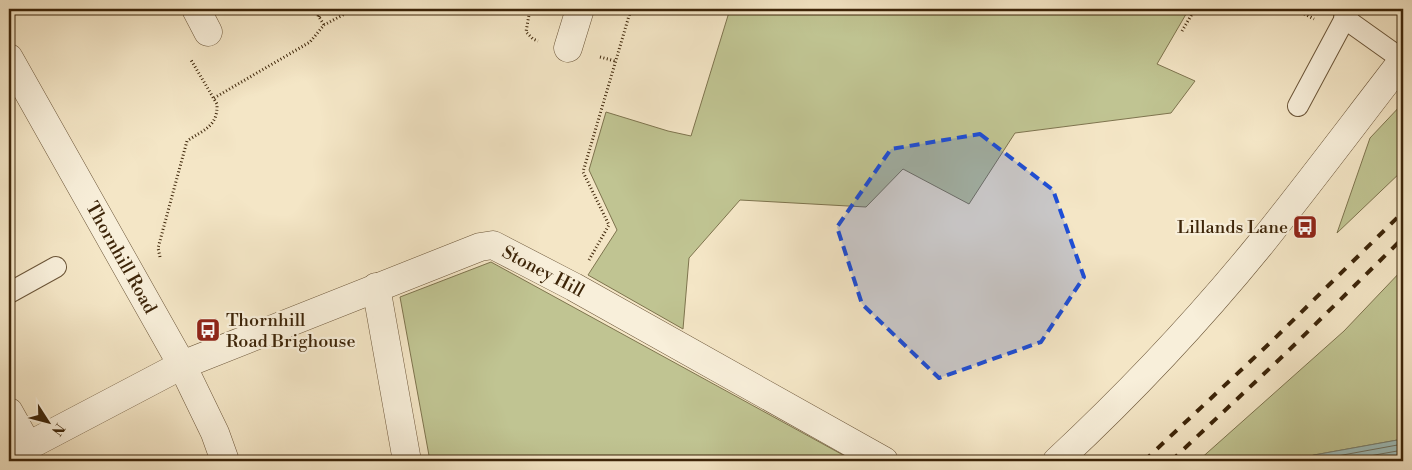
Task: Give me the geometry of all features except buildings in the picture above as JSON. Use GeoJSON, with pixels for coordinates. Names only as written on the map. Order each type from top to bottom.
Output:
{"type":"FeatureCollection","features":[{"type":"Feature","properties":{"kind":"street"},"geometry":{"type":"LineString","coordinates":[[568,48],[580,9]]}},
{"type":"Feature","properties":{"kind":"street","name":"Thornhill Road"},"geometry":{"type":"LineString","coordinates":[[9,58],[182,364],[215,433],[225,461]]}},
{"type":"Feature","properties":{"kind":"street"},"geometry":{"type":"LineString","coordinates":[[1057,461],[1147,372],[1259,246],[1403,60]]}},
{"type":"Feature","properties":{"kind":"street","name":"Stoney Hill"},"geometry":{"type":"LineString","coordinates":[[21,453],[182,364],[480,247],[493,245],[574,287],[884,461]]}},
{"type":"Feature","properties":{"kind":"street"},"geometry":{"type":"LineString","coordinates":[[376,287],[407,461]]}},
{"type":"Feature","properties":{"kind":"street"},"geometry":{"type":"LineString","coordinates":[[9,412],[21,453]]}},
{"type":"Feature","properties":{"kind":"lane"},"geometry":{"type":"LineString","coordinates":[[1298,106],[1347,14],[1403,60]]}},
{"type":"Feature","properties":{"kind":"lane"},"geometry":{"type":"LineString","coordinates":[[9,293],[56,267]]}},
{"type":"Feature","properties":{"kind":"path"},"geometry":{"type":"LineString","coordinates":[[314,9],[324,25]]}},
{"type":"Feature","properties":{"kind":"path"},"geometry":{"type":"LineString","coordinates":[[319,17],[322,9]]}},
{"type":"Feature","properties":{"kind":"path"},"geometry":{"type":"LineString","coordinates":[[214,98],[310,42],[324,25],[354,9]]}},
{"type":"Feature","properties":{"kind":"path"},"geometry":{"type":"LineString","coordinates":[[574,287],[609,225],[583,172],[630,9]]}},
{"type":"Feature","properties":{"kind":"path"},"geometry":{"type":"LineString","coordinates":[[1182,31],[1195,9]]}},
{"type":"Feature","properties":{"kind":"path"},"geometry":{"type":"LineString","coordinates":[[161,266],[158,248],[187,141],[208,129],[215,122],[217,112],[214,98],[182,46],[202,20]]}},
{"type":"Feature","properties":{"kind":"highlighted area"},"geometry":{"type":"Polygon","coordinates":[[[980,134],[1053,190],[1084,277],[1041,342],[939,378],[862,304],[837,227],[891,149],[980,134]]]}},
{"type":"Feature","properties":{"kind":"green space"},"geometry":{"type":"Polygon","coordinates":[[[730,9],[1189,9],[1157,64],[1195,81],[1171,113],[1015,133],[969,204],[903,169],[866,207],[740,200],[689,258],[683,329],[588,275],[617,230],[589,170],[606,112],[691,136],[730,9]]]}},
{"type":"Feature","properties":{"kind":"green space"},"geometry":{"type":"Polygon","coordinates":[[[1403,103],[1403,170],[1337,233],[1370,138],[1403,103]]]}},
{"type":"Feature","properties":{"kind":"green space"},"geometry":{"type":"Polygon","coordinates":[[[491,262],[854,461],[430,461],[400,297],[491,262]]]}},
{"type":"Feature","properties":{"kind":"green space"},"geometry":{"type":"Polygon","coordinates":[[[1403,269],[1403,439],[1314,455],[1294,461],[1198,461],[1344,331],[1403,269]]]}},
{"type":"Feature","properties":{"kind":"water"},"geometry":{"type":"Polygon","coordinates":[[[1403,439],[1403,461],[1294,461],[1314,455],[1403,439]]]}},
{"type":"Feature","properties":{"kind":"railway"},"geometry":{"type":"LineString","coordinates":[[1144,461],[1271,342],[1403,212]]}},
{"type":"Feature","properties":{"kind":"railway"},"geometry":{"type":"LineString","coordinates":[[1171,461],[1284,355],[1403,238]]}},
{"type":"Feature","properties":{"kind":"place","name":"Lillands Lane"},"geometry":{"type":"Point","coordinates":[1305,227]}},
{"type":"Feature","properties":{"kind":"place","name":"Thornhill Road Brighouse"},"geometry":{"type":"Point","coordinates":[208,330]}}]}
